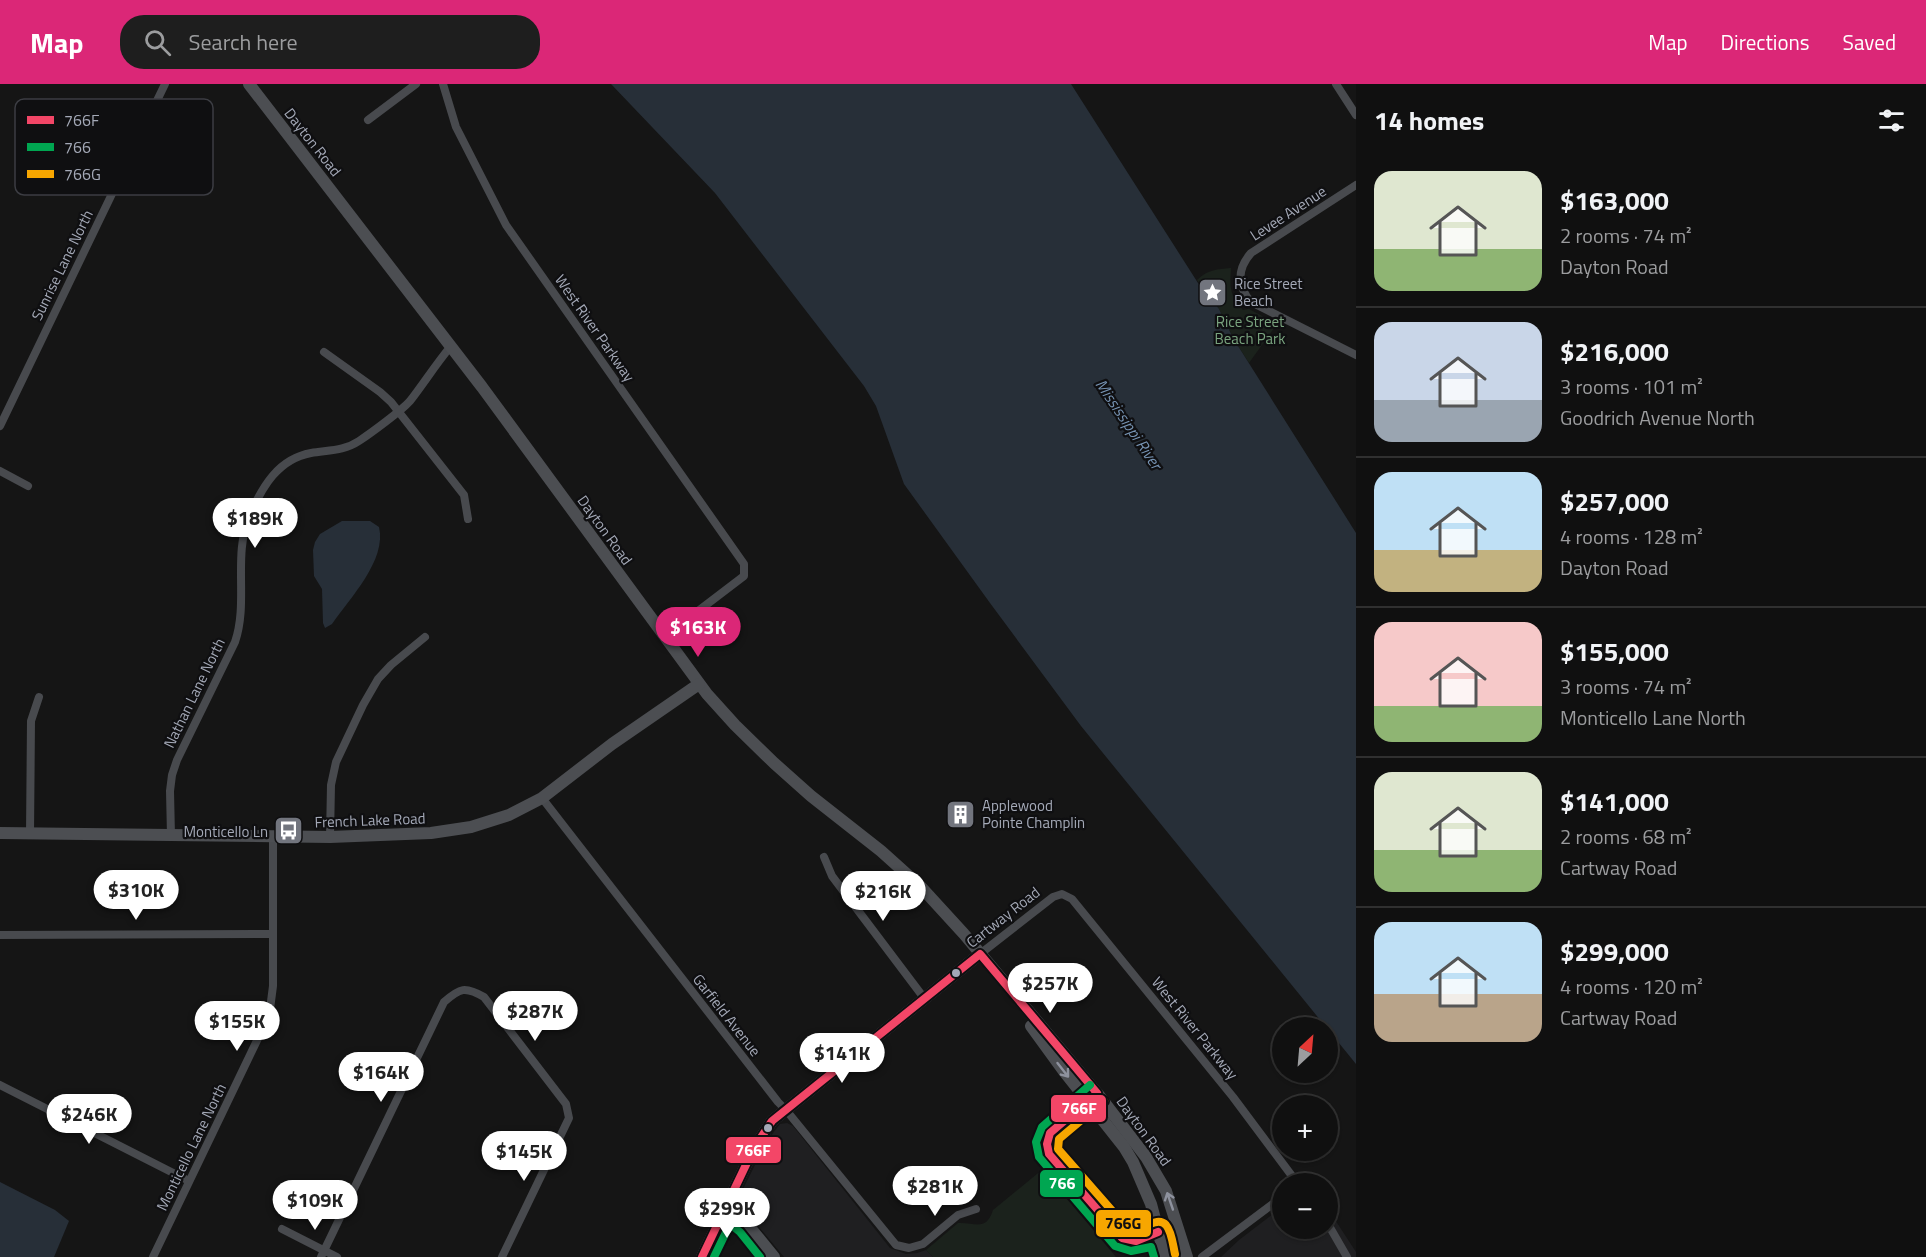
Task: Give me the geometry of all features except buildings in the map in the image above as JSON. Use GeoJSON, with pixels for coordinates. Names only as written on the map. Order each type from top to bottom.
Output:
{"type":"FeatureCollection","features":[{"type":"Feature","properties":{"kind":"main road","name":"Dayton Road"},"geometry":{"type":"LineString","coordinates":[[249,84],[451,346],[699,684],[735,725],[774,763],[921,887],[1097,1093],[1146,1157],[1166,1191],[1187,1257]]}},
{"type":"Feature","properties":{"kind":"main road","name":"French Lake Road"},"geometry":{"type":"LineString","coordinates":[[0,833],[330,837],[431,833],[471,827],[508,815],[542,798],[612,744],[699,684]]}},
{"type":"Feature","properties":{"kind":"main road","name":"Dayton Road"},"geometry":{"type":"LineString","coordinates":[[980,954],[1063,1070],[1118,1139],[1133,1162],[1150,1204],[1165,1257]]}},
{"type":"Feature","properties":{"kind":"main road","name":"Cartway Road"},"geometry":{"type":"LineString","coordinates":[[702,1257],[762,1134],[772,1121],[980,954]]}},
{"type":"Feature","properties":{"kind":"main road"},"geometry":{"type":"LineString","coordinates":[[726,1208],[747,1224],[774,1257]]}},
{"type":"Feature","properties":{"kind":"street","name":"Sunrise Lane North"},"geometry":{"type":"LineString","coordinates":[[158,99],[165,84]]}},
{"type":"Feature","properties":{"kind":"street"},"geometry":{"type":"LineString","coordinates":[[368,120],[416,84]]}},
{"type":"Feature","properties":{"kind":"street","name":"West River Parkway"},"geometry":{"type":"LineString","coordinates":[[443,84],[456,127],[506,225],[744,564],[744,576],[664,637]]}},
{"type":"Feature","properties":{"kind":"street"},"geometry":{"type":"LineString","coordinates":[[1336,84],[1356,115]]}},
{"type":"Feature","properties":{"kind":"street","name":"Levee Avenue"},"geometry":{"type":"LineString","coordinates":[[1356,185],[1251,253],[1240,270],[1240,282],[1251,302],[1356,355]]}},
{"type":"Feature","properties":{"kind":"street","name":"Sunrise Lane North"},"geometry":{"type":"LineString","coordinates":[[0,426],[111,195]]}},
{"type":"Feature","properties":{"kind":"street","name":"Nathan Lane North"},"geometry":{"type":"LineString","coordinates":[[171,836],[172,775],[240,627],[244,531],[262,491],[281,466],[294,458],[309,453],[338,450],[361,440],[408,403],[451,346]]}},
{"type":"Feature","properties":{"kind":"street"},"geometry":{"type":"LineString","coordinates":[[324,352],[380,392],[398,410],[464,495],[468,519]]}},
{"type":"Feature","properties":{"kind":"street"},"geometry":{"type":"LineString","coordinates":[[0,471],[28,486]]}},
{"type":"Feature","properties":{"kind":"street"},"geometry":{"type":"LineString","coordinates":[[330,837],[332,785],[336,762],[378,679],[425,636]]}},
{"type":"Feature","properties":{"kind":"street"},"geometry":{"type":"LineString","coordinates":[[30,834],[31,721],[39,697]]}},
{"type":"Feature","properties":{"kind":"street","name":"Garfield Avenue"},"geometry":{"type":"LineString","coordinates":[[542,798],[778,1102],[896,1245],[909,1248],[922,1244],[958,1215],[976,1209]]}},
{"type":"Feature","properties":{"kind":"street","name":"Monticello Lane North"},"geometry":{"type":"LineString","coordinates":[[153,1257],[270,1009],[273,986],[273,837]]}},
{"type":"Feature","properties":{"kind":"street"},"geometry":{"type":"LineString","coordinates":[[824,857],[832,876],[924,998]]}},
{"type":"Feature","properties":{"kind":"street","name":"West River Parkway"},"geometry":{"type":"LineString","coordinates":[[1065,895],[1077,904],[1218,1079],[1290,1173]]}},
{"type":"Feature","properties":{"kind":"street","name":"Cartway Road"},"geometry":{"type":"LineString","coordinates":[[980,954],[1053,897],[1065,895]]}},
{"type":"Feature","properties":{"kind":"street"},"geometry":{"type":"LineString","coordinates":[[0,934],[272,934]]}},
{"type":"Feature","properties":{"kind":"street"},"geometry":{"type":"LineString","coordinates":[[323,1254],[444,1002],[458,990],[471,990],[484,997],[566,1104],[569,1118],[502,1257]]}},
{"type":"Feature","properties":{"kind":"street"},"geometry":{"type":"LineString","coordinates":[[0,1085],[189,1181]]}},
{"type":"Feature","properties":{"kind":"street"},"geometry":{"type":"LineString","coordinates":[[1202,1257],[1272,1204]]}},
{"type":"Feature","properties":{"kind":"street"},"geometry":{"type":"LineString","coordinates":[[282,1229],[323,1254],[337,1257]]}},
{"type":"Feature","properties":{"kind":"street"},"geometry":{"type":"LineString","coordinates":[[1337,1239],[1347,1257]]}},
{"type":"Feature","properties":{"kind":"shaded area"},"geometry":{"type":"Polygon","coordinates":[[[787,1123],[793,1126],[890,1248],[906,1254],[926,1250],[933,1257],[784,1257],[739,1203],[739,1197],[767,1141],[780,1124],[787,1123]]]}},
{"type":"Feature","properties":{"kind":"shaded area"},"geometry":{"type":"Polygon","coordinates":[[[1272,1215],[1272,1239],[1338,1239],[1338,1224],[1356,1252],[1356,1257],[1221,1257],[1272,1215]]]}},
{"type":"Feature","properties":{"kind":"green space","name":"Rice Street Beach Park"},"geometry":{"type":"Polygon","coordinates":[[[1231,268],[1231,290],[1238,305],[1243,310],[1249,309],[1277,324],[1249,363],[1233,338],[1219,309],[1197,280],[1212,271],[1231,268]]]}},
{"type":"Feature","properties":{"kind":"green space"},"geometry":{"type":"Polygon","coordinates":[[[1043,1169],[1116,1257],[933,1257],[926,1250],[958,1223],[983,1224],[993,1210],[1043,1169]]]}},
{"type":"Feature","properties":{"kind":"water","name":"Mississippi River"},"geometry":{"type":"Polygon","coordinates":[[[611,84],[1071,84],[1198,283],[1219,309],[1233,338],[1356,533],[1356,1064],[1338,1042],[1338,1017],[1318,1017],[1081,726],[990,603],[904,484],[876,406],[864,386],[715,193],[611,84]]]}},
{"type":"Feature","properties":{"kind":"water"},"geometry":{"type":"Polygon","coordinates":[[[342,521],[370,521],[379,527],[380,540],[378,552],[357,591],[332,624],[325,628],[322,589],[314,576],[313,550],[320,534],[342,521]]]}},
{"type":"Feature","properties":{"kind":"water"},"geometry":{"type":"Polygon","coordinates":[[[0,1182],[55,1210],[69,1221],[54,1257],[0,1257],[0,1182]]]}},
{"type":"Feature","properties":{"kind":"transit line","name":"766F"},"geometry":{"type":"LineString","coordinates":[[702,1257],[754,1148],[772,1121],[980,954],[1097,1093],[1050,1133],[1047,1144],[1049,1154],[1122,1238],[1136,1241],[1158,1232]]}},
{"type":"Feature","properties":{"kind":"transit line","name":"766"},"geometry":{"type":"LineString","coordinates":[[1090,1085],[1042,1127],[1036,1142],[1039,1157],[1115,1246],[1131,1251],[1151,1247],[1154,1257]]}},
{"type":"Feature","properties":{"kind":"transit line","name":"766G"},"geometry":{"type":"LineString","coordinates":[[1104,1101],[1059,1139],[1058,1149],[1128,1229],[1158,1222],[1166,1225],[1171,1235],[1175,1254]]}},
{"type":"Feature","properties":{"kind":"transit line","name":"766"},"geometry":{"type":"LineString","coordinates":[[714,1257],[730,1224],[740,1232],[760,1257]]}},
{"type":"Feature","properties":{"kind":"place","name":"Rice Street Beach"},"geometry":{"type":"Point","coordinates":[1213,292]}},
{"type":"Feature","properties":{"kind":"place","name":"Applewood Pointe Champlin"},"geometry":{"type":"Point","coordinates":[961,814]}},
{"type":"Feature","properties":{"kind":"place","name":"Monticello Ln"},"geometry":{"type":"Point","coordinates":[289,831]}}]}
